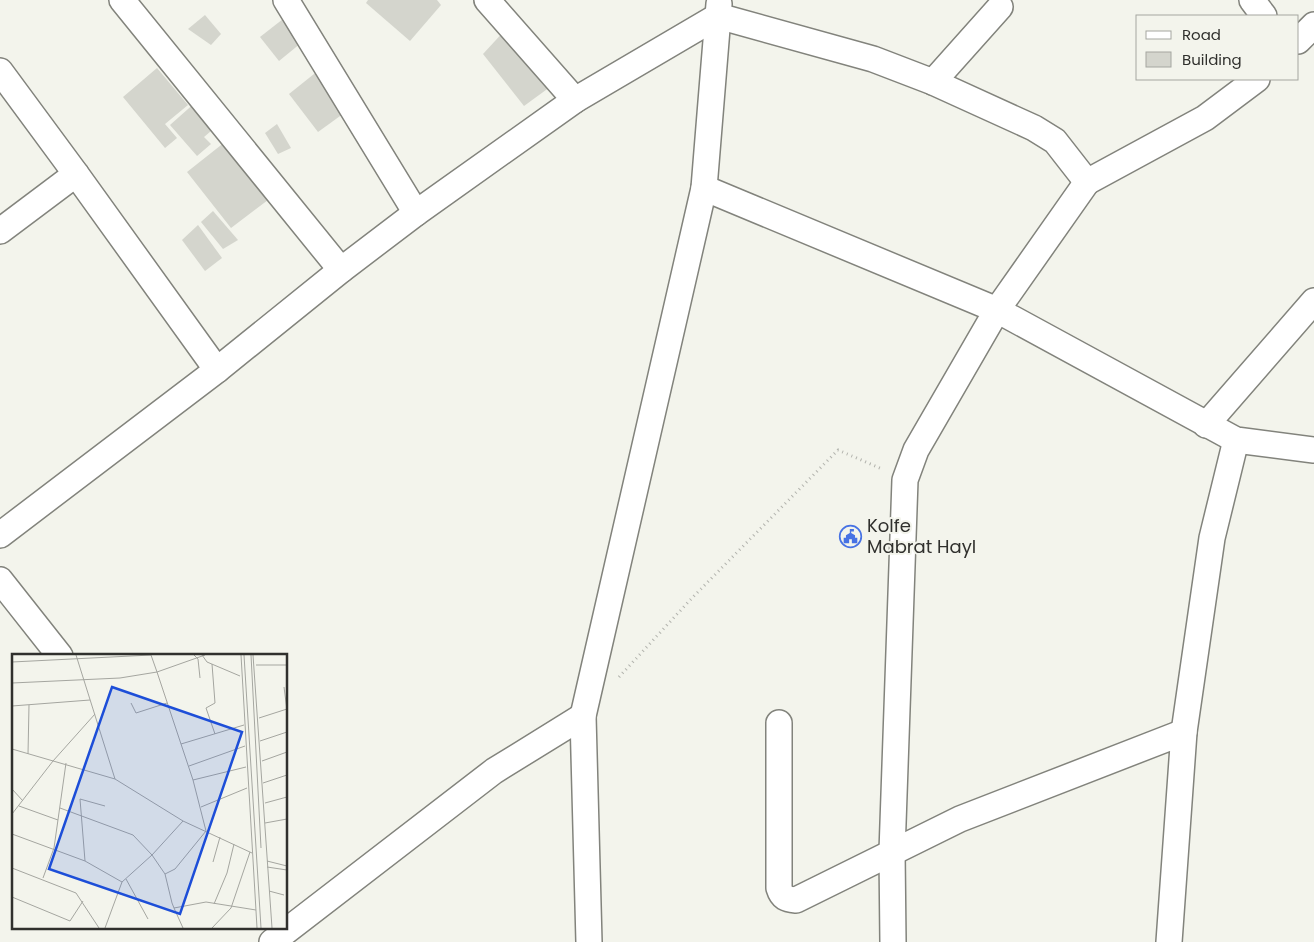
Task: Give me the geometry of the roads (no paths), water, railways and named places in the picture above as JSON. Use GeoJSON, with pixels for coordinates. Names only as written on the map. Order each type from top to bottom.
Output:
{"type":"FeatureCollection","features":[{"type":"Feature","properties":{"kind":"street"},"geometry":{"type":"LineString","coordinates":[[122,0],[341,270]]}},
{"type":"Feature","properties":{"kind":"street"},"geometry":{"type":"LineString","coordinates":[[286,0],[416,213]]}},
{"type":"Feature","properties":{"kind":"street"},"geometry":{"type":"LineString","coordinates":[[488,0],[575,100]]}},
{"type":"Feature","properties":{"kind":"street"},"geometry":{"type":"LineString","coordinates":[[1252,0],[1263,15]]}},
{"type":"Feature","properties":{"kind":"street"},"geometry":{"type":"LineString","coordinates":[[933,82],[1000,7]]}},
{"type":"Feature","properties":{"kind":"street"},"geometry":{"type":"LineString","coordinates":[[0,535],[217,370],[341,270],[416,213],[575,100],[719,8]]}},
{"type":"Feature","properties":{"kind":"street"},"geometry":{"type":"LineString","coordinates":[[719,8],[873,59],[933,82],[1034,128],[1054,142],[1087,182]]}},
{"type":"Feature","properties":{"kind":"street"},"geometry":{"type":"LineString","coordinates":[[589,942],[583,716],[704,188],[719,8]]}},
{"type":"Feature","properties":{"kind":"street"},"geometry":{"type":"LineString","coordinates":[[1299,40],[1314,25]]}},
{"type":"Feature","properties":{"kind":"street"},"geometry":{"type":"LineString","coordinates":[[0,71],[217,370]]}},
{"type":"Feature","properties":{"kind":"street"},"geometry":{"type":"LineString","coordinates":[[893,942],[892,852],[905,480],[916,450],[997,310],[1087,182],[1205,118],[1257,80]]}},
{"type":"Feature","properties":{"kind":"street"},"geometry":{"type":"LineString","coordinates":[[0,231],[76,174]]}},
{"type":"Feature","properties":{"kind":"street"},"geometry":{"type":"LineString","coordinates":[[704,188],[997,310],[1236,440],[1314,450]]}},
{"type":"Feature","properties":{"kind":"street"},"geometry":{"type":"LineString","coordinates":[[1206,424],[1314,301]]}},
{"type":"Feature","properties":{"kind":"street"},"geometry":{"type":"LineString","coordinates":[[1169,942],[1184,732],[1212,538],[1236,440]]}},
{"type":"Feature","properties":{"kind":"street"},"geometry":{"type":"LineString","coordinates":[[0,580],[58,654]]}},
{"type":"Feature","properties":{"kind":"street"},"geometry":{"type":"LineString","coordinates":[[288,930],[494,772],[583,716]]}},
{"type":"Feature","properties":{"kind":"street"},"geometry":{"type":"LineString","coordinates":[[779,723],[779,888],[781,895],[788,899],[796,900],[960,819],[1184,732]]}},
{"type":"Feature","properties":{"kind":"street"},"geometry":{"type":"LineString","coordinates":[[272,942],[288,930]]}},
{"type":"Feature","properties":{"kind":"place","name":"Kolfe Mabrat Hayl"},"geometry":{"type":"Point","coordinates":[851,536]}}]}
